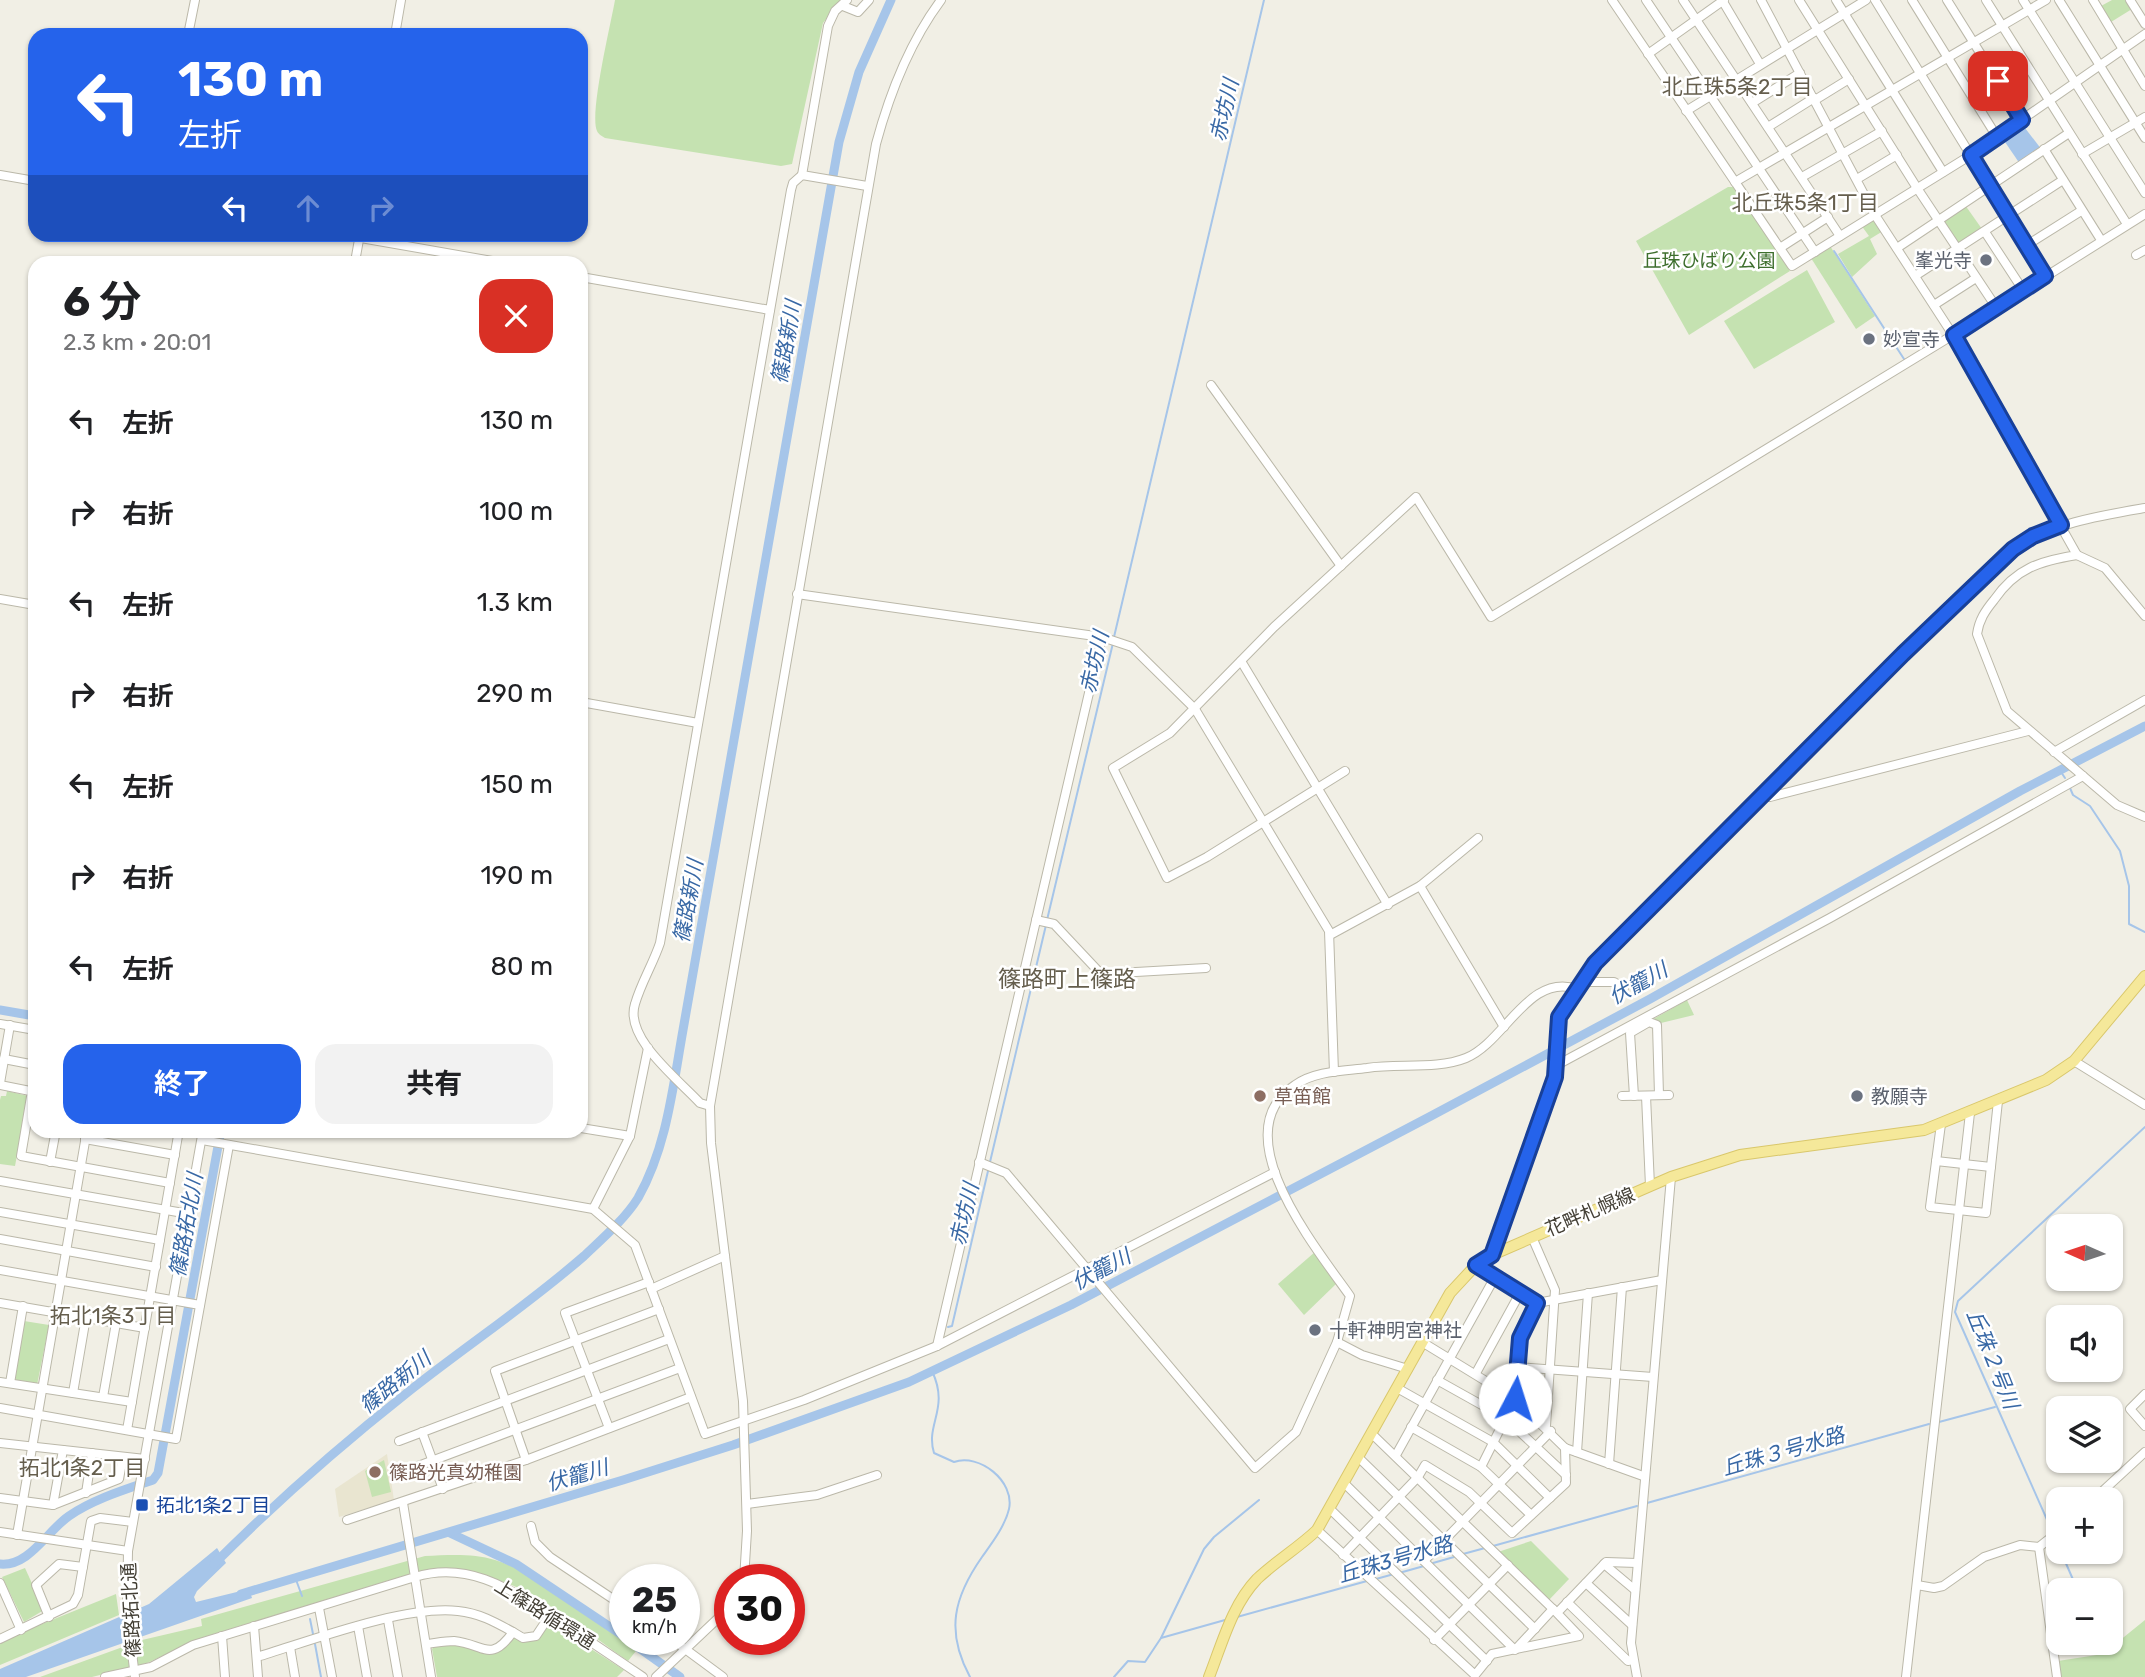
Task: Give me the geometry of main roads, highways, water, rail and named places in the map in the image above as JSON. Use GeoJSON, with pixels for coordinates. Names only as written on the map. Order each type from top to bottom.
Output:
{"type":"FeatureCollection","features":[{"type":"Feature","properties":{"kind":"main road","name":"花畔札幌線"},"geometry":{"type":"LineString","coordinates":[[1209,1677],[1235,1613],[1257,1580],[1317,1530],[1450,1293],[1476,1265],[1492,1255],[1671,1177],[1740,1155],[1903,1134],[1941,1124],[1998,1101],[2046,1080],[2074,1061],[2145,976]]}},
{"type":"Feature","properties":{"kind":"water"},"geometry":{"type":"Polygon","coordinates":[[[2025,128],[2042,150],[2020,164],[2005,142],[2025,128]]]}},
{"type":"Feature","properties":{"kind":"water"},"geometry":{"type":"Polygon","coordinates":[[[217,1548],[226,1563],[197,1591],[194,1597],[196,1602],[249,1589],[252,1598],[26,1677],[0,1677],[0,1669],[149,1604],[217,1548]]]}},
{"type":"Feature","properties":{"kind":"waterway","name":"篠路新川"},"geometry":{"type":"LineString","coordinates":[[214,1564],[358,1433],[584,1256],[627,1214],[648,1178],[656,1158],[672,1094],[839,142],[859,72],[891,0]]}},
{"type":"Feature","properties":{"kind":"waterway","name":"赤坊川"},"geometry":{"type":"LineString","coordinates":[[1114,637],[1264,0]]}},
{"type":"Feature","properties":{"kind":"waterway"},"geometry":{"type":"LineString","coordinates":[[1834,251],[1904,359]]}},
{"type":"Feature","properties":{"kind":"waterway","name":"赤坊川"},"geometry":{"type":"LineString","coordinates":[[1047,920],[1113,643]]}},
{"type":"Feature","properties":{"kind":"waterway","name":"伏籠川"},"geometry":{"type":"LineString","coordinates":[[241,1594],[623,1480],[733,1445],[909,1382],[1071,1305],[1431,1116],[1650,999],[2020,791],[2145,726]]}},
{"type":"Feature","properties":{"kind":"waterway"},"geometry":{"type":"LineString","coordinates":[[2059,769],[2065,778]]}},
{"type":"Feature","properties":{"kind":"waterway"},"geometry":{"type":"LineString","coordinates":[[2070,788],[2073,795],[2090,806],[2120,851],[2129,886],[2129,924],[2145,932]]}},
{"type":"Feature","properties":{"kind":"waterway","name":"赤坊川"},"geometry":{"type":"LineString","coordinates":[[990,1162],[1046,925]]}},
{"type":"Feature","properties":{"kind":"waterway","name":"篠路拓北川"},"geometry":{"type":"LineString","coordinates":[[0,1010],[28,1015]]}},
{"type":"Feature","properties":{"kind":"waterway","name":"丘珠２号川"},"geometry":{"type":"LineString","coordinates":[[2046,1517],[1955,1312],[1958,1301],[2145,1127]]}},
{"type":"Feature","properties":{"kind":"waterway","name":"篠路拓北川"},"geometry":{"type":"LineString","coordinates":[[0,1564],[20,1560],[29,1554],[61,1522],[79,1510],[110,1495],[153,1480],[158,1473],[220,1138]]}},
{"type":"Feature","properties":{"kind":"waterway","name":"赤坊川"},"geometry":{"type":"LineString","coordinates":[[948,1327],[952,1326],[988,1171]]}},
{"type":"Feature","properties":{"kind":"waterway","name":"赤坊川"},"geometry":{"type":"LineString","coordinates":[[932,1371],[939,1396],[932,1433],[934,1453],[954,1462],[964,1460],[984,1466],[1001,1479],[1009,1499],[1009,1509],[1004,1522],[972,1572],[959,1600],[955,1629],[957,1644],[970,1677]]}},
{"type":"Feature","properties":{"kind":"waterway","name":"丘珠３号水路"},"geometry":{"type":"LineString","coordinates":[[1939,1422],[1995,1407]]}},
{"type":"Feature","properties":{"kind":"waterway","name":"丘珠３号水路"},"geometry":{"type":"LineString","coordinates":[[1647,1503],[1929,1424]]}},
{"type":"Feature","properties":{"kind":"waterway","name":"赤坊川"},"geometry":{"type":"LineString","coordinates":[[1114,1677],[1128,1661],[1145,1662],[1161,1638],[1204,1549],[1214,1537],[1259,1500]]}},
{"type":"Feature","properties":{"kind":"waterway","name":"丘珠3号水路"},"geometry":{"type":"LineString","coordinates":[[1493,1546],[1637,1506]]}},
{"type":"Feature","properties":{"kind":"waterway"},"geometry":{"type":"LineString","coordinates":[[450,1533],[516,1564],[609,1626]]}},
{"type":"Feature","properties":{"kind":"waterway","name":"丘珠3号水路"},"geometry":{"type":"LineString","coordinates":[[1463,1554],[1485,1548]]}},
{"type":"Feature","properties":{"kind":"waterway","name":"丘珠3号水路"},"geometry":{"type":"LineString","coordinates":[[1433,1563],[1454,1557]]}},
{"type":"Feature","properties":{"kind":"waterway","name":"丘珠２号川"},"geometry":{"type":"LineString","coordinates":[[2066,1564],[2072,1578]]}},
{"type":"Feature","properties":{"kind":"waterway","name":"丘珠3号水路"},"geometry":{"type":"LineString","coordinates":[[1399,1573],[1424,1566]]}},
{"type":"Feature","properties":{"kind":"waterway","name":"丘珠3号水路"},"geometry":{"type":"LineString","coordinates":[[1376,1579],[1394,1574]]}},
{"type":"Feature","properties":{"kind":"waterway"},"geometry":{"type":"LineString","coordinates":[[295,1577],[302,1596]]}},
{"type":"Feature","properties":{"kind":"waterway","name":"丘珠3号水路"},"geometry":{"type":"LineString","coordinates":[[1237,1617],[1367,1581]]}},
{"type":"Feature","properties":{"kind":"waterway"},"geometry":{"type":"LineString","coordinates":[[310,1619],[313,1634]]}},
{"type":"Feature","properties":{"kind":"waterway","name":"丘珠3号水路"},"geometry":{"type":"LineString","coordinates":[[1161,1638],[1225,1620]]}},
{"type":"Feature","properties":{"kind":"waterway"},"geometry":{"type":"LineString","coordinates":[[315,1644],[321,1677]]}},
{"type":"Feature","properties":{"kind":"waterway"},"geometry":{"type":"LineString","coordinates":[[649,1655],[680,1677]]}},
{"type":"Feature","properties":{"kind":"place","name":"峯光寺"},"geometry":{"type":"Point","coordinates":[1986,260]}},
{"type":"Feature","properties":{"kind":"place","name":"妙宣寺"},"geometry":{"type":"Point","coordinates":[1869,339]}},
{"type":"Feature","properties":{"kind":"place","name":"草笛館"},"geometry":{"type":"Point","coordinates":[1260,1096]}},
{"type":"Feature","properties":{"kind":"place","name":"教願寺"},"geometry":{"type":"Point","coordinates":[1857,1096]}},
{"type":"Feature","properties":{"kind":"place","name":"十軒神明宮神社"},"geometry":{"type":"Point","coordinates":[1315,1330]}},
{"type":"Feature","properties":{"kind":"place","name":"篠路光真幼稚園"},"geometry":{"type":"Point","coordinates":[375,1472]}},
{"type":"Feature","properties":{"kind":"place","name":"拓北1条2丁目"},"geometry":{"type":"Point","coordinates":[142,1505]}},
{"type":"Feature","properties":{"kind":"district","name":"北丘珠5条2丁目"},"geometry":{"type":"Point","coordinates":[1737,86]}},
{"type":"Feature","properties":{"kind":"district","name":"北丘珠5条1丁目"},"geometry":{"type":"Point","coordinates":[1805,202]}},
{"type":"Feature","properties":{"kind":"district","name":"篠路町上篠路"},"geometry":{"type":"Point","coordinates":[1067,979]}},
{"type":"Feature","properties":{"kind":"district","name":"拓北1条3丁目"},"geometry":{"type":"Point","coordinates":[113,1315]}},
{"type":"Feature","properties":{"kind":"district","name":"拓北1条2丁目"},"geometry":{"type":"Point","coordinates":[82,1467]}},
{"type":"Feature","properties":{"kind":"park label","name":"丘珠ひばり公園"},"geometry":{"type":"Point","coordinates":[1709,260]}}]}
